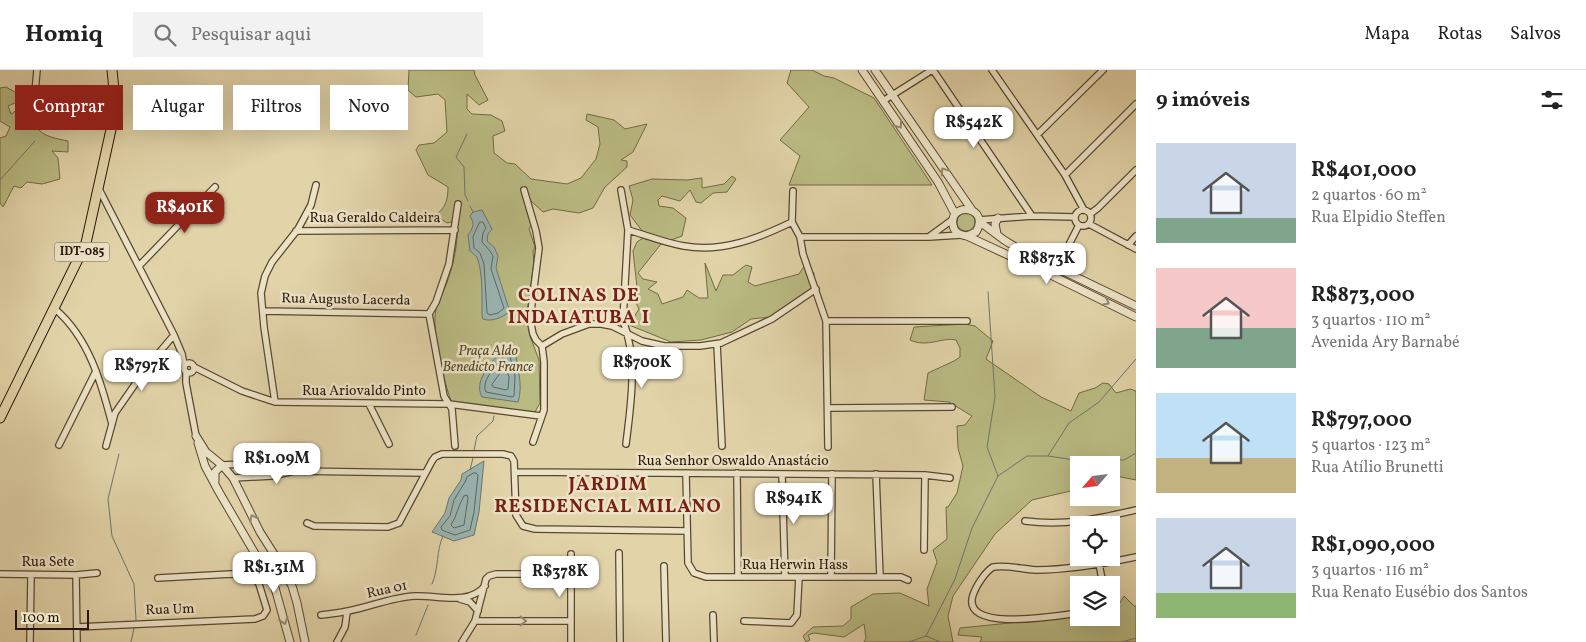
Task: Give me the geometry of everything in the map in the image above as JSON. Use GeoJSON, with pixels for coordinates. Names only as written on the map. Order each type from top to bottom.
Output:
{"type":"FeatureCollection","features":[{"type":"Feature","properties":{"kind":"main road","name":"IDT-085"},"geometry":{"type":"LineString","coordinates":[[0,418],[86,243],[112,125],[114,90],[112,70]]}},
{"type":"Feature","properties":{"kind":"street"},"geometry":{"type":"LineString","coordinates":[[35,85],[37,70]]}},
{"type":"Feature","properties":{"kind":"street"},"geometry":{"type":"LineString","coordinates":[[862,70],[938,182],[954,217],[954,229],[964,236],[1053,276],[1136,317]]}},
{"type":"Feature","properties":{"kind":"street"},"geometry":{"type":"LineString","coordinates":[[875,70],[980,221],[997,235],[1022,251],[1136,306]]}},
{"type":"Feature","properties":{"kind":"street"},"geometry":{"type":"LineString","coordinates":[[883,102],[933,70],[1032,216]]}},
{"type":"Feature","properties":{"kind":"street"},"geometry":{"type":"LineString","coordinates":[[992,70],[1065,175],[1084,210],[1090,214],[1089,224]]}},
{"type":"Feature","properties":{"kind":"street"},"geometry":{"type":"LineString","coordinates":[[1038,134],[1103,70]]}},
{"type":"Feature","properties":{"kind":"street"},"geometry":{"type":"LineString","coordinates":[[1065,175],[1136,104]]}},
{"type":"Feature","properties":{"kind":"street"},"geometry":{"type":"LineString","coordinates":[[1090,214],[1136,170]]}},
{"type":"Feature","properties":{"kind":"street"},"geometry":{"type":"LineString","coordinates":[[275,402],[261,293],[265,276],[272,262],[296,231],[311,205],[316,185]]}},
{"type":"Feature","properties":{"kind":"street"},"geometry":{"type":"LineString","coordinates":[[140,266],[215,187]]}},
{"type":"Feature","properties":{"kind":"street"},"geometry":{"type":"LineString","coordinates":[[99,189],[174,335],[182,354],[183,368],[186,372],[186,383],[200,453],[215,484],[275,588],[290,642]]}},
{"type":"Feature","properties":{"kind":"street"},"geometry":{"type":"LineString","coordinates":[[524,190],[539,248],[530,319],[532,334],[542,346],[544,410],[533,442]]}},
{"type":"Feature","properties":{"kind":"street"},"geometry":{"type":"LineString","coordinates":[[621,190],[628,230],[623,320],[628,334],[632,368],[632,396],[626,444]]}},
{"type":"Feature","properties":{"kind":"street"},"geometry":{"type":"LineString","coordinates":[[793,190],[792,222],[800,238],[803,254],[826,321],[828,447]]}},
{"type":"Feature","properties":{"kind":"street"},"geometry":{"type":"LineString","coordinates":[[455,446],[452,409],[444,396],[429,314],[436,302],[449,264],[458,204]]}},
{"type":"Feature","properties":{"kind":"street"},"geometry":{"type":"LineString","coordinates":[[929,237],[960,210],[972,210]]}},
{"type":"Feature","properties":{"kind":"street"},"geometry":{"type":"LineString","coordinates":[[1075,217],[1078,212],[1084,210]]}},
{"type":"Feature","properties":{"kind":"street"},"geometry":{"type":"LineString","coordinates":[[980,221],[1032,216],[1075,217]]}},
{"type":"Feature","properties":{"kind":"street"},"geometry":{"type":"LineString","coordinates":[[1075,217],[1079,225],[1089,224],[1136,249]]}},
{"type":"Feature","properties":{"kind":"street"},"geometry":{"type":"LineString","coordinates":[[997,235],[995,224],[998,218]]}},
{"type":"Feature","properties":{"kind":"street"},"geometry":{"type":"LineString","coordinates":[[800,238],[964,236],[976,232],[980,221]]}},
{"type":"Feature","properties":{"kind":"street"},"geometry":{"type":"LineString","coordinates":[[628,230],[684,246],[703,247],[738,244],[792,222]]}},
{"type":"Feature","properties":{"kind":"street"},"geometry":{"type":"LineString","coordinates":[[1053,276],[1079,225]]}},
{"type":"Feature","properties":{"kind":"street","name":"Rua Geraldo Caldeira"},"geometry":{"type":"LineString","coordinates":[[296,231],[455,230]]}},
{"type":"Feature","properties":{"kind":"street"},"geometry":{"type":"LineString","coordinates":[[1128,245],[1136,236]]}},
{"type":"Feature","properties":{"kind":"street"},"geometry":{"type":"LineString","coordinates":[[542,346],[562,334],[589,324],[612,326],[642,340],[664,346],[717,344],[772,319],[816,289]]}},
{"type":"Feature","properties":{"kind":"street"},"geometry":{"type":"LineString","coordinates":[[54,309],[66,319],[84,345],[96,371],[112,424]]}},
{"type":"Feature","properties":{"kind":"street","name":"Rua Augusto Lacerda"},"geometry":{"type":"LineString","coordinates":[[263,311],[429,314]]}},
{"type":"Feature","properties":{"kind":"street"},"geometry":{"type":"LineString","coordinates":[[826,321],[967,321]]}},
{"type":"Feature","properties":{"kind":"street"},"geometry":{"type":"LineString","coordinates":[[106,446],[115,413],[147,367],[174,335]]}},
{"type":"Feature","properties":{"kind":"street"},"geometry":{"type":"LineString","coordinates":[[717,344],[722,446]]}},
{"type":"Feature","properties":{"kind":"street","name":"Rua Ariovaldo Pinto"},"geometry":{"type":"LineString","coordinates":[[182,354],[192,365],[242,390],[275,402],[449,404],[541,416]]}},
{"type":"Feature","properties":{"kind":"street"},"geometry":{"type":"LineString","coordinates":[[184,365],[188,362],[192,365],[191,372],[186,372]]}},
{"type":"Feature","properties":{"kind":"street"},"geometry":{"type":"LineString","coordinates":[[60,445],[96,371]]}},
{"type":"Feature","properties":{"kind":"street"},"geometry":{"type":"LineString","coordinates":[[370,404],[389,444]]}},
{"type":"Feature","properties":{"kind":"street"},"geometry":{"type":"LineString","coordinates":[[828,408],[952,407]]}},
{"type":"Feature","properties":{"kind":"street"},"geometry":{"type":"LineString","coordinates":[[196,436],[206,452],[222,465],[233,478],[260,532],[284,570],[292,586],[305,642]]}},
{"type":"Feature","properties":{"kind":"street"},"geometry":{"type":"LineString","coordinates":[[307,523],[314,526],[388,528],[394,526],[399,523],[424,473],[435,457],[442,454],[507,455],[513,458],[516,472],[516,515],[523,526],[535,529],[687,531],[686,473]]}},
{"type":"Feature","properties":{"kind":"street"},"geometry":{"type":"LineString","coordinates":[[246,463],[246,477]]}},
{"type":"Feature","properties":{"kind":"street"},"geometry":{"type":"LineString","coordinates":[[215,484],[214,475],[222,465],[270,463],[294,471]]}},
{"type":"Feature","properties":{"kind":"street"},"geometry":{"type":"LineString","coordinates":[[233,478],[272,476],[294,471],[424,473]]}},
{"type":"Feature","properties":{"kind":"street","name":"Rua Senhor Oswaldo Anastácio"},"geometry":{"type":"LineString","coordinates":[[516,472],[876,474],[925,475],[950,478]]}},
{"type":"Feature","properties":{"kind":"street"},"geometry":{"type":"LineString","coordinates":[[737,473],[738,577]]}},
{"type":"Feature","properties":{"kind":"street"},"geometry":{"type":"LineString","coordinates":[[782,474],[785,577]]}},
{"type":"Feature","properties":{"kind":"street"},"geometry":{"type":"LineString","coordinates":[[831,577],[832,474]]}},
{"type":"Feature","properties":{"kind":"street"},"geometry":{"type":"LineString","coordinates":[[876,474],[880,577]]}},
{"type":"Feature","properties":{"kind":"street"},"geometry":{"type":"LineString","coordinates":[[924,550],[925,475]]}},
{"type":"Feature","properties":{"kind":"street"},"geometry":{"type":"LineString","coordinates":[[1115,516],[1136,510]]}},
{"type":"Feature","properties":{"kind":"street"},"geometry":{"type":"LineString","coordinates":[[1024,521],[1070,524]]}},
{"type":"Feature","properties":{"kind":"street","name":"Rua Herwin Hass"},"geometry":{"type":"LineString","coordinates":[[687,531],[688,563],[694,574],[706,577],[900,577],[908,580]]}},
{"type":"Feature","properties":{"kind":"street"},"geometry":{"type":"LineString","coordinates":[[619,553],[620,642]]}},
{"type":"Feature","properties":{"kind":"street"},"geometry":{"type":"LineString","coordinates":[[571,554],[571,642]]}},
{"type":"Feature","properties":{"kind":"street"},"geometry":{"type":"LineString","coordinates":[[260,565],[275,555]]}},
{"type":"Feature","properties":{"kind":"street"},"geometry":{"type":"LineString","coordinates":[[1120,559],[1136,557]]}},
{"type":"Feature","properties":{"kind":"street"},"geometry":{"type":"LineString","coordinates":[[664,566],[666,642]]}},
{"type":"Feature","properties":{"kind":"street"},"geometry":{"type":"LineString","coordinates":[[1070,614],[1022,620],[990,617],[976,611],[972,603],[973,593],[993,566],[1034,570],[1078,566]]}},
{"type":"Feature","properties":{"kind":"street","name":"Rua Sete"},"geometry":{"type":"LineString","coordinates":[[0,574],[97,574]]}},
{"type":"Feature","properties":{"kind":"street"},"geometry":{"type":"LineString","coordinates":[[30,642],[31,574]]}},
{"type":"Feature","properties":{"kind":"street","name":"Rua Um"},"geometry":{"type":"LineString","coordinates":[[77,627],[254,619],[263,616],[267,610],[260,584],[252,575],[231,574],[158,578]]}},
{"type":"Feature","properties":{"kind":"street"},"geometry":{"type":"LineString","coordinates":[[462,642],[474,621],[486,579],[490,576],[496,574],[570,574]]}},
{"type":"Feature","properties":{"kind":"street"},"geometry":{"type":"LineString","coordinates":[[76,575],[77,642]]}},
{"type":"Feature","properties":{"kind":"street"},"geometry":{"type":"LineString","coordinates":[[744,621],[791,623],[797,616],[798,577]]}},
{"type":"Feature","properties":{"kind":"street","name":"Rua 01"},"geometry":{"type":"LineString","coordinates":[[458,598],[475,595],[485,586]]}},
{"type":"Feature","properties":{"kind":"street","name":"Rua 01"},"geometry":{"type":"LineString","coordinates":[[321,615],[347,612],[402,597],[433,596],[458,598],[470,602],[478,611]]}},
{"type":"Feature","properties":{"kind":"street"},"geometry":{"type":"LineString","coordinates":[[337,642],[345,627],[347,612]]}},
{"type":"Feature","properties":{"kind":"street"},"geometry":{"type":"LineString","coordinates":[[713,615],[714,642]]}},
{"type":"Feature","properties":{"kind":"street"},"geometry":{"type":"LineString","coordinates":[[474,621],[571,621]]}},
{"type":"Feature","properties":{"kind":"green space","name":"Praça Aldo Benedicto France"},"geometry":{"type":"Polygon","coordinates":[[[409,70],[474,70],[488,100],[479,105],[467,94],[467,109],[472,114],[491,115],[502,121],[505,131],[493,136],[494,153],[507,163],[515,164],[531,179],[567,184],[581,178],[596,159],[600,144],[598,127],[586,120],[587,114],[614,120],[625,129],[647,124],[633,152],[621,160],[627,161],[627,167],[605,187],[593,208],[579,213],[553,209],[543,212],[531,201],[524,201],[534,219],[529,229],[535,247],[533,251],[534,263],[527,313],[530,336],[539,360],[540,403],[535,412],[452,403],[439,356],[435,319],[438,303],[453,262],[457,237],[457,221],[447,223],[435,215],[442,210],[446,203],[448,187],[428,175],[416,150],[419,145],[434,143],[447,132],[445,100],[438,94],[416,97],[408,90],[409,70]]]}},
{"type":"Feature","properties":{"kind":"green space"},"geometry":{"type":"Polygon","coordinates":[[[791,70],[812,70],[824,76],[834,78],[874,98],[932,185],[789,185],[800,156],[780,140],[809,107],[787,83],[791,70]]]}},
{"type":"Feature","properties":{"kind":"green space"},"geometry":{"type":"Polygon","coordinates":[[[6,87],[15,92],[15,103],[8,106],[11,114],[15,111],[15,130],[39,130],[46,135],[68,141],[68,152],[52,151],[58,158],[60,179],[42,184],[27,182],[21,188],[14,186],[3,207],[0,203],[0,138],[6,136],[10,127],[0,121],[0,88],[6,87]]]}},
{"type":"Feature","properties":{"kind":"green space"},"geometry":{"type":"Polygon","coordinates":[[[732,176],[736,179],[727,192],[713,193],[701,203],[696,202],[690,190],[680,201],[662,196],[658,200],[659,206],[673,208],[686,218],[682,236],[661,244],[638,273],[643,279],[657,282],[648,289],[658,294],[662,304],[683,297],[687,290],[699,298],[708,298],[705,263],[716,291],[723,275],[733,275],[746,265],[752,267],[748,282],[755,286],[799,274],[805,265],[814,273],[813,287],[770,317],[751,319],[732,332],[701,340],[671,342],[629,325],[639,309],[632,295],[637,287],[633,251],[637,242],[646,236],[630,215],[633,200],[629,186],[652,179],[687,180],[702,178],[702,188],[724,184],[732,176]]]}},
{"type":"Feature","properties":{"kind":"green space"},"geometry":{"type":"Polygon","coordinates":[[[962,213],[970,213],[975,218],[973,229],[962,231],[957,226],[957,218],[962,213]]]}},
{"type":"Feature","properties":{"kind":"green space"},"geometry":{"type":"Polygon","coordinates":[[[965,324],[975,326],[993,341],[986,359],[1041,397],[1071,411],[1079,393],[1095,388],[1103,383],[1109,384],[1116,393],[1130,389],[1136,391],[1136,480],[1120,477],[1120,456],[1070,456],[1070,491],[1032,500],[995,534],[953,596],[948,616],[953,642],[864,642],[866,638],[864,624],[844,637],[814,633],[808,635],[810,640],[806,642],[803,636],[813,627],[843,626],[851,619],[851,607],[873,594],[900,593],[929,606],[927,589],[937,562],[933,550],[947,539],[946,507],[948,507],[957,493],[963,466],[958,448],[957,426],[965,425],[972,416],[949,402],[924,400],[928,373],[960,357],[960,348],[956,340],[950,339],[929,343],[910,340],[914,327],[965,324]]]}},
{"type":"Feature","properties":{"kind":"green space"},"geometry":{"type":"Polygon","coordinates":[[[1124,596],[1136,606],[1136,642],[980,642],[982,637],[958,635],[960,628],[1070,617],[1070,626],[1120,626],[1120,603],[1124,596]]]}},
{"type":"Feature","properties":{"kind":"water"},"geometry":{"type":"Polygon","coordinates":[[[482,210],[492,229],[488,234],[487,241],[494,247],[498,256],[496,268],[509,309],[505,315],[490,320],[483,319],[482,316],[480,268],[476,256],[470,251],[468,235],[473,226],[470,216],[473,212],[482,210]]]}},
{"type":"Feature","properties":{"kind":"water"},"geometry":{"type":"Polygon","coordinates":[[[507,345],[515,347],[520,382],[518,402],[482,397],[480,390],[480,383],[487,369],[507,345]]]}},
{"type":"Feature","properties":{"kind":"water"},"geometry":{"type":"Polygon","coordinates":[[[484,461],[479,512],[474,535],[454,541],[432,532],[445,513],[449,498],[461,480],[462,474],[484,461]]]}},
{"type":"Feature","properties":{"kind":"waterway"},"geometry":{"type":"LineString","coordinates":[[467,134],[456,157],[464,167],[465,195],[468,201]]}},
{"type":"Feature","properties":{"kind":"waterway"},"geometry":{"type":"LineString","coordinates":[[0,180],[35,141]]}},
{"type":"Feature","properties":{"kind":"waterway"},"geometry":{"type":"LineString","coordinates":[[470,206],[473,212]]}},
{"type":"Feature","properties":{"kind":"waterway"},"geometry":{"type":"LineString","coordinates":[[988,292],[995,397],[987,447],[998,476]]}},
{"type":"Feature","properties":{"kind":"waterway"},"geometry":{"type":"LineString","coordinates":[[1048,456],[1069,423],[1099,402],[1136,359]]}},
{"type":"Feature","properties":{"kind":"waterway"},"geometry":{"type":"LineString","coordinates":[[474,450],[477,436],[493,421],[494,416]]}},
{"type":"Feature","properties":{"kind":"waterway"},"geometry":{"type":"LineString","coordinates":[[926,636],[955,579],[972,528],[998,476],[1027,456],[1048,456],[1075,460],[1124,460],[1136,453]]}},
{"type":"Feature","properties":{"kind":"waterway"},"geometry":{"type":"LineString","coordinates":[[119,454],[108,499],[112,536],[134,584],[136,620]]}},
{"type":"Feature","properties":{"kind":"waterway"},"geometry":{"type":"LineString","coordinates":[[470,470],[473,458]]}},
{"type":"Feature","properties":{"kind":"waterway"},"geometry":{"type":"LineString","coordinates":[[432,584],[443,536]]}},
{"type":"Feature","properties":{"kind":"waterway"},"geometry":{"type":"LineString","coordinates":[[416,635],[428,605]]}},
{"type":"Feature","properties":{"kind":"waterway"},"geometry":{"type":"LineString","coordinates":[[131,642],[134,628]]}},
{"type":"Feature","properties":{"kind":"waterway"},"geometry":{"type":"LineString","coordinates":[[909,642],[926,636],[940,642]]}},
{"type":"Feature","properties":{"kind":"waterway"},"geometry":{"type":"LineString","coordinates":[[1122,642],[1136,638]]}},
{"type":"Feature","properties":{"kind":"district","name":"COLINAS DE INDAIATUBA I"},"geometry":{"type":"Point","coordinates":[579,307]}},
{"type":"Feature","properties":{"kind":"district","name":"JARDIM RESIDENCIAL MILANO"},"geometry":{"type":"Point","coordinates":[608,496]}}]}
